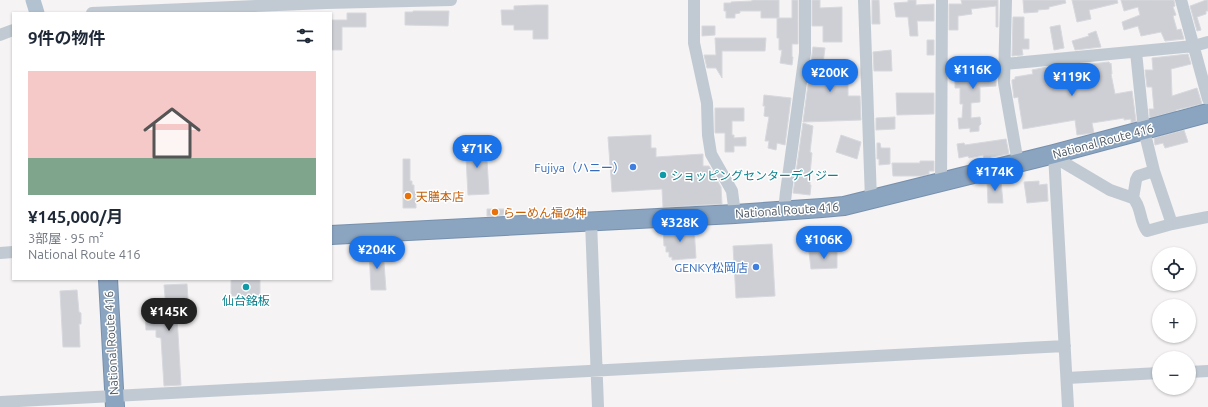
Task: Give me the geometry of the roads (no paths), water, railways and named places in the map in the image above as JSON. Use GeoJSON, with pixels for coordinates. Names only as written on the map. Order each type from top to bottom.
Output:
{"type":"FeatureCollection","features":[{"type":"Feature","properties":{"kind":"highway","name":"National Route 416"},"geometry":{"type":"LineString","coordinates":[[332,235],[735,214],[844,206],[1054,154],[1208,113]]}},
{"type":"Feature","properties":{"kind":"highway","name":"National Route 416"},"geometry":{"type":"LineString","coordinates":[[108,280],[120,401]]}},
{"type":"Feature","properties":{"kind":"highway","name":"National Route 416"},"geometry":{"type":"LineString","coordinates":[[119,280],[120,401]]}},
{"type":"Feature","properties":{"kind":"main road"},"geometry":{"type":"LineString","coordinates":[[33,0],[37,12]]}},
{"type":"Feature","properties":{"kind":"street"},"geometry":{"type":"LineString","coordinates":[[115,12],[326,3],[451,0]]}},
{"type":"Feature","properties":{"kind":"street"},"geometry":{"type":"LineString","coordinates":[[694,0],[694,43],[707,103],[708,135],[711,154],[732,191],[735,214]]}},
{"type":"Feature","properties":{"kind":"street"},"geometry":{"type":"LineString","coordinates":[[784,211],[805,53],[805,0]]}},
{"type":"Feature","properties":{"kind":"street"},"geometry":{"type":"LineString","coordinates":[[864,0],[871,200]]}},
{"type":"Feature","properties":{"kind":"street"},"geometry":{"type":"LineString","coordinates":[[941,182],[942,0]]}},
{"type":"Feature","properties":{"kind":"street"},"geometry":{"type":"LineString","coordinates":[[1006,0],[1004,83],[1018,163]]}},
{"type":"Feature","properties":{"kind":"street"},"geometry":{"type":"LineString","coordinates":[[1181,0],[1208,99]]}},
{"type":"Feature","properties":{"kind":"street"},"geometry":{"type":"LineString","coordinates":[[0,35],[12,30]]}},
{"type":"Feature","properties":{"kind":"street"},"geometry":{"type":"LineString","coordinates":[[1004,64],[1194,46],[1208,42]]}},
{"type":"Feature","properties":{"kind":"street"},"geometry":{"type":"LineString","coordinates":[[1136,52],[1144,130],[1154,171],[1172,224]]}},
{"type":"Feature","properties":{"kind":"street"},"geometry":{"type":"LineString","coordinates":[[1054,154],[1061,161],[1110,190],[1134,198]]}},
{"type":"Feature","properties":{"kind":"street"},"geometry":{"type":"LineString","coordinates":[[1054,154],[1068,407]]}},
{"type":"Feature","properties":{"kind":"street"},"geometry":{"type":"LineString","coordinates":[[1154,171],[1138,176],[1136,180],[1134,198],[1140,208],[1143,226],[1147,231],[1172,224],[1208,217]]}},
{"type":"Feature","properties":{"kind":"street"},"geometry":{"type":"LineString","coordinates":[[590,221],[598,407]]}},
{"type":"Feature","properties":{"kind":"street"},"geometry":{"type":"LineString","coordinates":[[0,253],[12,252]]}},
{"type":"Feature","properties":{"kind":"street"},"geometry":{"type":"LineString","coordinates":[[0,402],[120,401],[596,371],[1065,346]]}},
{"type":"Feature","properties":{"kind":"street"},"geometry":{"type":"LineString","coordinates":[[1196,372],[1208,371]]}},
{"type":"Feature","properties":{"kind":"street"},"geometry":{"type":"LineString","coordinates":[[1067,378],[1152,373]]}},
{"type":"Feature","properties":{"kind":"place","name":"Fujiya（ハニー）"},"geometry":{"type":"Point","coordinates":[633,167]}},
{"type":"Feature","properties":{"kind":"place","name":"ショッピングセンターデイジー"},"geometry":{"type":"Point","coordinates":[663,175]}},
{"type":"Feature","properties":{"kind":"place","name":"天膳本店"},"geometry":{"type":"Point","coordinates":[408,196]}},
{"type":"Feature","properties":{"kind":"place","name":"らーめん福の神"},"geometry":{"type":"Point","coordinates":[495,212]}},
{"type":"Feature","properties":{"kind":"place","name":"GENKY松岡店"},"geometry":{"type":"Point","coordinates":[756,267]}},
{"type":"Feature","properties":{"kind":"place","name":"仙台銘板"},"geometry":{"type":"Point","coordinates":[246,287]}}]}
